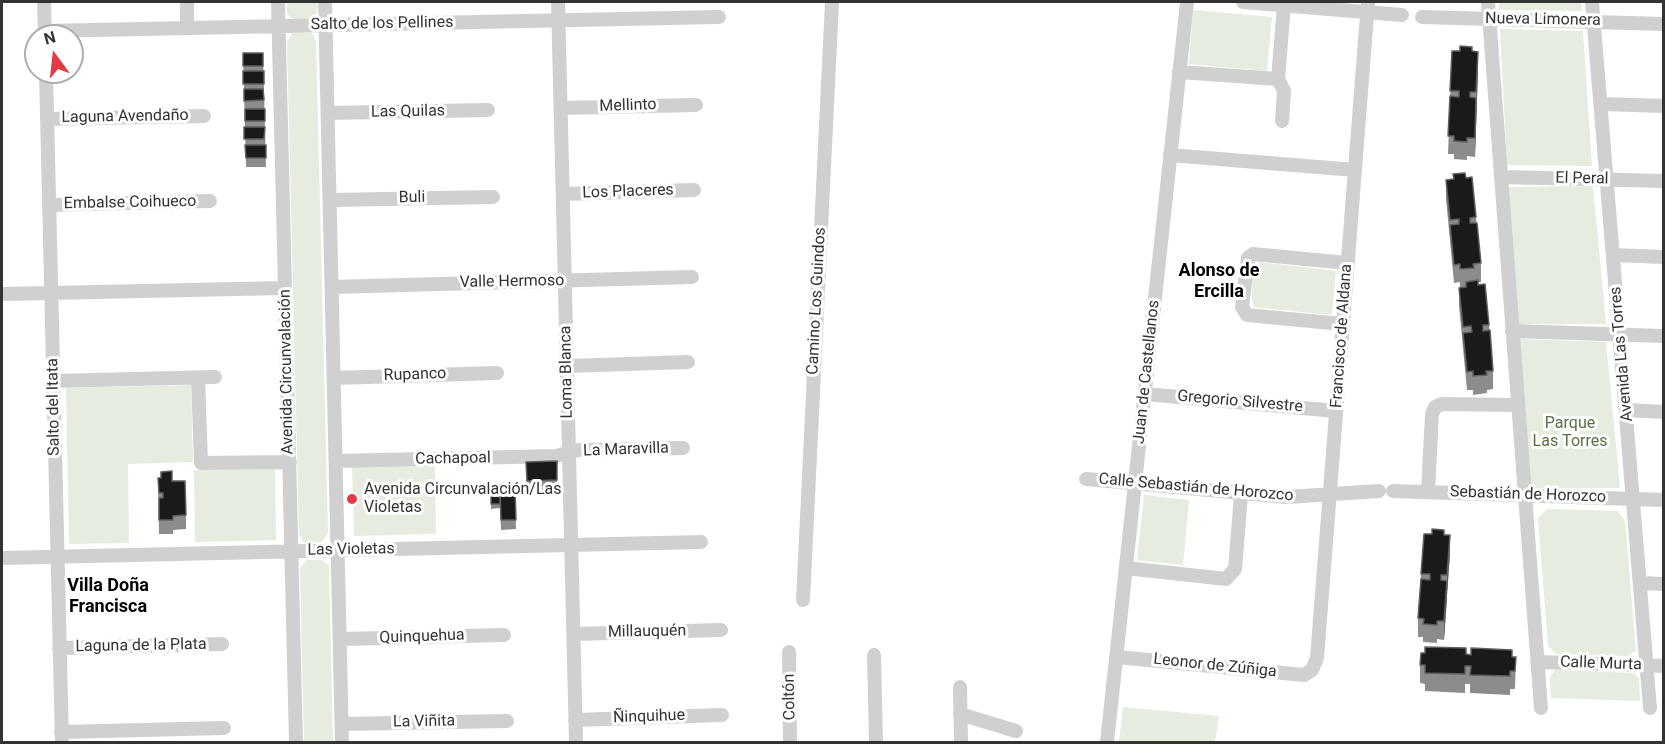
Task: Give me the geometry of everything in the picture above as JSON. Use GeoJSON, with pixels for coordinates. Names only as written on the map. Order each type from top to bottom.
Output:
{"type":"FeatureCollection","features":[{"type":"Feature","properties":{"kind":"street"},"geometry":{"type":"LineString","coordinates":[[44,2],[45,24]]}},
{"type":"Feature","properties":{"kind":"street"},"geometry":{"type":"LineString","coordinates":[[187,2],[187,28]]}},
{"type":"Feature","properties":{"kind":"street","name":"Avenida Circunvalación"},"geometry":{"type":"LineString","coordinates":[[278,2],[297,742]]}},
{"type":"Feature","properties":{"kind":"street"},"geometry":{"type":"LineString","coordinates":[[325,2],[342,742]]}},
{"type":"Feature","properties":{"kind":"street","name":"Loma Blanca"},"geometry":{"type":"LineString","coordinates":[[558,2],[576,742]]}},
{"type":"Feature","properties":{"kind":"street","name":"Camino Los Guindos"},"geometry":{"type":"LineString","coordinates":[[803,600],[832,2]]}},
{"type":"Feature","properties":{"kind":"street","name":"Juan de Castellanos"},"geometry":{"type":"LineString","coordinates":[[1107,742],[1186,2]]}},
{"type":"Feature","properties":{"kind":"street"},"geometry":{"type":"LineString","coordinates":[[1243,2],[1368,7],[1402,15]]}},
{"type":"Feature","properties":{"kind":"street"},"geometry":{"type":"LineString","coordinates":[[1488,2],[1541,708]]}},
{"type":"Feature","properties":{"kind":"street","name":"Avenida Las Torres"},"geometry":{"type":"LineString","coordinates":[[1592,2],[1650,708]]}},
{"type":"Feature","properties":{"kind":"street"},"geometry":{"type":"LineString","coordinates":[[1282,121],[1284,91],[1278,79],[1284,5]]}},
{"type":"Feature","properties":{"kind":"street","name":"Francisco de Aldana"},"geometry":{"type":"LineString","coordinates":[[1312,670],[1317,658],[1368,7]]}},
{"type":"Feature","properties":{"kind":"street","name":"Salto de los Pellines"},"geometry":{"type":"LineString","coordinates":[[84,32],[719,17]]}},
{"type":"Feature","properties":{"kind":"street","name":"Nueva Limonera"},"geometry":{"type":"LineString","coordinates":[[1422,17],[1664,24]]}},
{"type":"Feature","properties":{"kind":"street"},"geometry":{"type":"LineString","coordinates":[[1179,72],[1278,79]]}},
{"type":"Feature","properties":{"kind":"street","name":"Salto del Itata"},"geometry":{"type":"LineString","coordinates":[[46,84],[62,737]]}},
{"type":"Feature","properties":{"kind":"street"},"geometry":{"type":"LineString","coordinates":[[1601,104],[1664,106]]}},
{"type":"Feature","properties":{"kind":"street","name":"Mellinto"},"geometry":{"type":"LineString","coordinates":[[561,108],[696,105]]}},
{"type":"Feature","properties":{"kind":"street","name":"Las Quilas"},"geometry":{"type":"LineString","coordinates":[[328,113],[488,110]]}},
{"type":"Feature","properties":{"kind":"street","name":"Laguna Avendaño"},"geometry":{"type":"LineString","coordinates":[[47,119],[204,116]]}},
{"type":"Feature","properties":{"kind":"street"},"geometry":{"type":"LineString","coordinates":[[1170,155],[1355,170]]}},
{"type":"Feature","properties":{"kind":"street","name":"El Peral"},"geometry":{"type":"LineString","coordinates":[[1501,177],[1664,181]]}},
{"type":"Feature","properties":{"kind":"street","name":"Los Placeres"},"geometry":{"type":"LineString","coordinates":[[563,194],[694,190]]}},
{"type":"Feature","properties":{"kind":"street","name":"Buli"},"geometry":{"type":"LineString","coordinates":[[330,200],[494,197]]}},
{"type":"Feature","properties":{"kind":"street","name":"Embalse Coihueco"},"geometry":{"type":"LineString","coordinates":[[49,205],[210,201]]}},
{"type":"Feature","properties":{"kind":"street"},"geometry":{"type":"LineString","coordinates":[[1342,324],[1247,315],[1242,307],[1248,258],[1253,254],[1347,263]]}},
{"type":"Feature","properties":{"kind":"street"},"geometry":{"type":"LineString","coordinates":[[1614,255],[1664,256]]}},
{"type":"Feature","properties":{"kind":"street","name":"Valle Hermoso"},"geometry":{"type":"LineString","coordinates":[[332,287],[692,277]]}},
{"type":"Feature","properties":{"kind":"street"},"geometry":{"type":"LineString","coordinates":[[2,294],[285,288]]}},
{"type":"Feature","properties":{"kind":"street"},"geometry":{"type":"LineString","coordinates":[[1512,331],[1664,336]]}},
{"type":"Feature","properties":{"kind":"street"},"geometry":{"type":"LineString","coordinates":[[567,366],[688,362]]}},
{"type":"Feature","properties":{"kind":"street","name":"Rupanco"},"geometry":{"type":"LineString","coordinates":[[334,378],[497,373]]}},
{"type":"Feature","properties":{"kind":"street"},"geometry":{"type":"LineString","coordinates":[[53,381],[215,377]]}},
{"type":"Feature","properties":{"kind":"street"},"geometry":{"type":"LineString","coordinates":[[198,378],[201,463],[290,462]]}},
{"type":"Feature","properties":{"kind":"street","name":"Gregorio Silvestre"},"geometry":{"type":"LineString","coordinates":[[1144,394],[1336,411]]}},
{"type":"Feature","properties":{"kind":"street"},"geometry":{"type":"LineString","coordinates":[[1428,492],[1432,414],[1435,407],[1443,404],[1518,405]]}},
{"type":"Feature","properties":{"kind":"street"},"geometry":{"type":"LineString","coordinates":[[1627,410],[1664,412]]}},
{"type":"Feature","properties":{"kind":"street","name":"La Maravilla"},"geometry":{"type":"LineString","coordinates":[[569,453],[579,450],[683,448]]}},
{"type":"Feature","properties":{"kind":"street","name":"Cachapoal"},"geometry":{"type":"LineString","coordinates":[[336,461],[556,456],[569,453]]}},
{"type":"Feature","properties":{"kind":"street","name":"Calle Sebastián de Horozco"},"geometry":{"type":"LineString","coordinates":[[1086,479],[1241,495],[1329,495],[1378,491]]}},
{"type":"Feature","properties":{"kind":"street","name":"Sebastián de Horozco"},"geometry":{"type":"LineString","coordinates":[[1393,491],[1664,500]]}},
{"type":"Feature","properties":{"kind":"street"},"geometry":{"type":"LineString","coordinates":[[1126,568],[1226,579],[1234,569],[1241,495]]}},
{"type":"Feature","properties":{"kind":"street","name":"Las Violetas"},"geometry":{"type":"LineString","coordinates":[[2,558],[701,542]]}},
{"type":"Feature","properties":{"kind":"street"},"geometry":{"type":"LineString","coordinates":[[1640,583],[1664,584]]}},
{"type":"Feature","properties":{"kind":"street","name":"Millauquén"},"geometry":{"type":"LineString","coordinates":[[573,634],[722,630]]}},
{"type":"Feature","properties":{"kind":"street","name":"Quinquehua"},"geometry":{"type":"LineString","coordinates":[[340,639],[504,635]]}},
{"type":"Feature","properties":{"kind":"street","name":"Laguna de la Plata"},"geometry":{"type":"LineString","coordinates":[[59,648],[222,644]]}},
{"type":"Feature","properties":{"kind":"street","name":"Coltón"},"geometry":{"type":"LineString","coordinates":[[789,652],[790,742]]}},
{"type":"Feature","properties":{"kind":"street"},"geometry":{"type":"LineString","coordinates":[[874,655],[876,742]]}},
{"type":"Feature","properties":{"kind":"street","name":"Leonor de Zúñiga"},"geometry":{"type":"LineString","coordinates":[[1117,657],[1304,675],[1312,670]]}},
{"type":"Feature","properties":{"kind":"street","name":"Calle Murta"},"geometry":{"type":"LineString","coordinates":[[1538,662],[1664,666]]}},
{"type":"Feature","properties":{"kind":"street"},"geometry":{"type":"LineString","coordinates":[[960,687],[961,742]]}},
{"type":"Feature","properties":{"kind":"street"},"geometry":{"type":"LineString","coordinates":[[960,714],[1016,731]]}},
{"type":"Feature","properties":{"kind":"street","name":"Ñinquihue"},"geometry":{"type":"LineString","coordinates":[[575,720],[722,715]]}},
{"type":"Feature","properties":{"kind":"street","name":"La Viñita"},"geometry":{"type":"LineString","coordinates":[[342,724],[507,721]]}},
{"type":"Feature","properties":{"kind":"street"},"geometry":{"type":"LineString","coordinates":[[62,737],[224,728]]}},
{"type":"Feature","properties":{"kind":"green space"},"geometry":{"type":"Polygon","coordinates":[[[287,2],[317,2],[317,13],[311,20],[294,20],[287,14],[287,2]]]}},
{"type":"Feature","properties":{"kind":"green space"},"geometry":{"type":"Polygon","coordinates":[[[1499,2],[1581,2],[1582,11],[1499,10],[1499,2]]]}},
{"type":"Feature","properties":{"kind":"green space"},"geometry":{"type":"Polygon","coordinates":[[[1193,10],[1272,17],[1267,71],[1189,64],[1193,10]]]}},
{"type":"Feature","properties":{"kind":"green space"},"geometry":{"type":"Polygon","coordinates":[[[1500,29],[1583,31],[1592,166],[1507,165],[1500,29]]]}},
{"type":"Feature","properties":{"kind":"green space"},"geometry":{"type":"Polygon","coordinates":[[[292,33],[312,33],[316,42],[328,533],[322,542],[303,542],[299,534],[287,42],[292,33]]]}},
{"type":"Feature","properties":{"kind":"green space"},"geometry":{"type":"Polygon","coordinates":[[[1593,186],[1606,324],[1517,324],[1506,187],[1593,186]]]}},
{"type":"Feature","properties":{"kind":"green space"},"geometry":{"type":"Polygon","coordinates":[[[1259,262],[1336,271],[1332,315],[1254,307],[1252,284],[1259,262]]]}},
{"type":"Feature","properties":{"kind":"green space","name":"Parque Las Torres"},"geometry":{"type":"Polygon","coordinates":[[[1519,339],[1606,342],[1620,488],[1530,488],[1519,339]]]}},
{"type":"Feature","properties":{"kind":"green space"},"geometry":{"type":"Polygon","coordinates":[[[191,385],[193,462],[128,464],[129,543],[69,544],[66,388],[191,385]]]}},
{"type":"Feature","properties":{"kind":"green space"},"geometry":{"type":"Polygon","coordinates":[[[435,462],[436,534],[354,536],[352,464],[435,462]]]}},
{"type":"Feature","properties":{"kind":"green space"},"geometry":{"type":"Polygon","coordinates":[[[275,469],[276,540],[195,542],[194,470],[275,469]]]}},
{"type":"Feature","properties":{"kind":"green space"},"geometry":{"type":"Polygon","coordinates":[[[1144,495],[1189,500],[1183,565],[1137,560],[1144,495]]]}},
{"type":"Feature","properties":{"kind":"green space"},"geometry":{"type":"Polygon","coordinates":[[[1547,509],[1618,511],[1625,521],[1636,651],[1628,656],[1556,654],[1548,646],[1538,518],[1547,509]]]}},
{"type":"Feature","properties":{"kind":"green space"},"geometry":{"type":"Polygon","coordinates":[[[307,560],[322,560],[329,566],[333,742],[304,742],[300,568],[307,560]]]}},
{"type":"Feature","properties":{"kind":"green space"},"geometry":{"type":"Polygon","coordinates":[[[1555,670],[1633,673],[1639,678],[1640,701],[1551,698],[1550,677],[1555,670]]]}},
{"type":"Feature","properties":{"kind":"green space"},"geometry":{"type":"Polygon","coordinates":[[[1123,707],[1219,716],[1215,742],[1119,742],[1123,707]]]}},
{"type":"Feature","properties":{"kind":"building"},"geometry":{"type":"Polygon","coordinates":[[[1460,46],[1472,47],[1472,51],[1478,52],[1476,92],[1470,92],[1470,97],[1476,98],[1475,138],[1467,138],[1467,142],[1454,141],[1454,136],[1448,136],[1450,96],[1459,97],[1459,91],[1450,91],[1452,51],[1460,51],[1460,46]]]}},
{"type":"Feature","properties":{"kind":"building"},"geometry":{"type":"Polygon","coordinates":[[[243,53],[263,53],[263,66],[243,66],[243,53]]]}},
{"type":"Feature","properties":{"kind":"building"},"geometry":{"type":"Polygon","coordinates":[[[243,71],[264,71],[264,84],[243,84],[243,71]]]}},
{"type":"Feature","properties":{"kind":"building"},"geometry":{"type":"Polygon","coordinates":[[[244,89],[263,89],[264,100],[244,101],[244,89]]]}},
{"type":"Feature","properties":{"kind":"building"},"geometry":{"type":"Polygon","coordinates":[[[245,109],[265,109],[265,121],[245,121],[245,109]]]}},
{"type":"Feature","properties":{"kind":"building"},"geometry":{"type":"Polygon","coordinates":[[[244,127],[265,127],[264,139],[244,139],[244,127]]]}},
{"type":"Feature","properties":{"kind":"building"},"geometry":{"type":"Polygon","coordinates":[[[245,145],[266,145],[266,158],[246,158],[245,145]]]}},
{"type":"Feature","properties":{"kind":"building"},"geometry":{"type":"Polygon","coordinates":[[[1465,173],[1466,178],[1472,177],[1476,217],[1470,218],[1470,223],[1477,223],[1481,263],[1473,264],[1474,268],[1460,269],[1460,264],[1454,265],[1450,225],[1459,224],[1459,219],[1450,220],[1446,180],[1454,179],[1453,174],[1465,173]]]}},
{"type":"Feature","properties":{"kind":"building"},"geometry":{"type":"Polygon","coordinates":[[[1478,280],[1478,285],[1485,284],[1489,325],[1483,325],[1483,331],[1490,330],[1493,371],[1486,371],[1487,375],[1473,376],[1473,371],[1467,372],[1463,333],[1472,332],[1471,326],[1463,327],[1459,288],[1466,287],[1466,282],[1478,280]]]}},
{"type":"Feature","properties":{"kind":"building"},"geometry":{"type":"Polygon","coordinates":[[[557,461],[557,480],[527,481],[526,462],[557,461]]]}},
{"type":"Feature","properties":{"kind":"building"},"geometry":{"type":"Polygon","coordinates":[[[172,471],[172,481],[185,481],[186,515],[173,516],[173,520],[159,520],[159,498],[163,498],[163,493],[159,493],[158,478],[161,478],[161,472],[172,471]]]}},
{"type":"Feature","properties":{"kind":"building"},"geometry":{"type":"Polygon","coordinates":[[[515,490],[516,520],[501,520],[500,491],[515,490]]]}},
{"type":"Feature","properties":{"kind":"building"},"geometry":{"type":"Polygon","coordinates":[[[491,495],[500,497],[500,504],[491,504],[491,495]]]}},
{"type":"Feature","properties":{"kind":"building"},"geometry":{"type":"Polygon","coordinates":[[[1432,529],[1444,530],[1444,535],[1450,535],[1447,575],[1441,575],[1441,580],[1447,581],[1444,621],[1437,621],[1437,625],[1423,624],[1424,619],[1418,618],[1421,579],[1430,580],[1430,574],[1421,574],[1424,534],[1432,534],[1432,529]]]}},
{"type":"Feature","properties":{"kind":"building"},"geometry":{"type":"Polygon","coordinates":[[[1425,647],[1466,648],[1466,654],[1471,655],[1471,648],[1512,650],[1512,657],[1516,657],[1515,671],[1510,671],[1510,676],[1470,675],[1471,666],[1465,666],[1465,674],[1425,673],[1425,665],[1420,665],[1421,653],[1425,653],[1425,647]]]}},
{"type":"Feature","properties":{"kind":"place","name":"Avenida Circunvalación/Las Violetas"},"geometry":{"type":"Point","coordinates":[352,499]}},
{"type":"Feature","properties":{"kind":"district","name":"Alonso de Ercilla"},"geometry":{"type":"Point","coordinates":[1219,281]}},
{"type":"Feature","properties":{"kind":"district","name":"Villa Doña Francisca"},"geometry":{"type":"Point","coordinates":[108,596]}}]}
